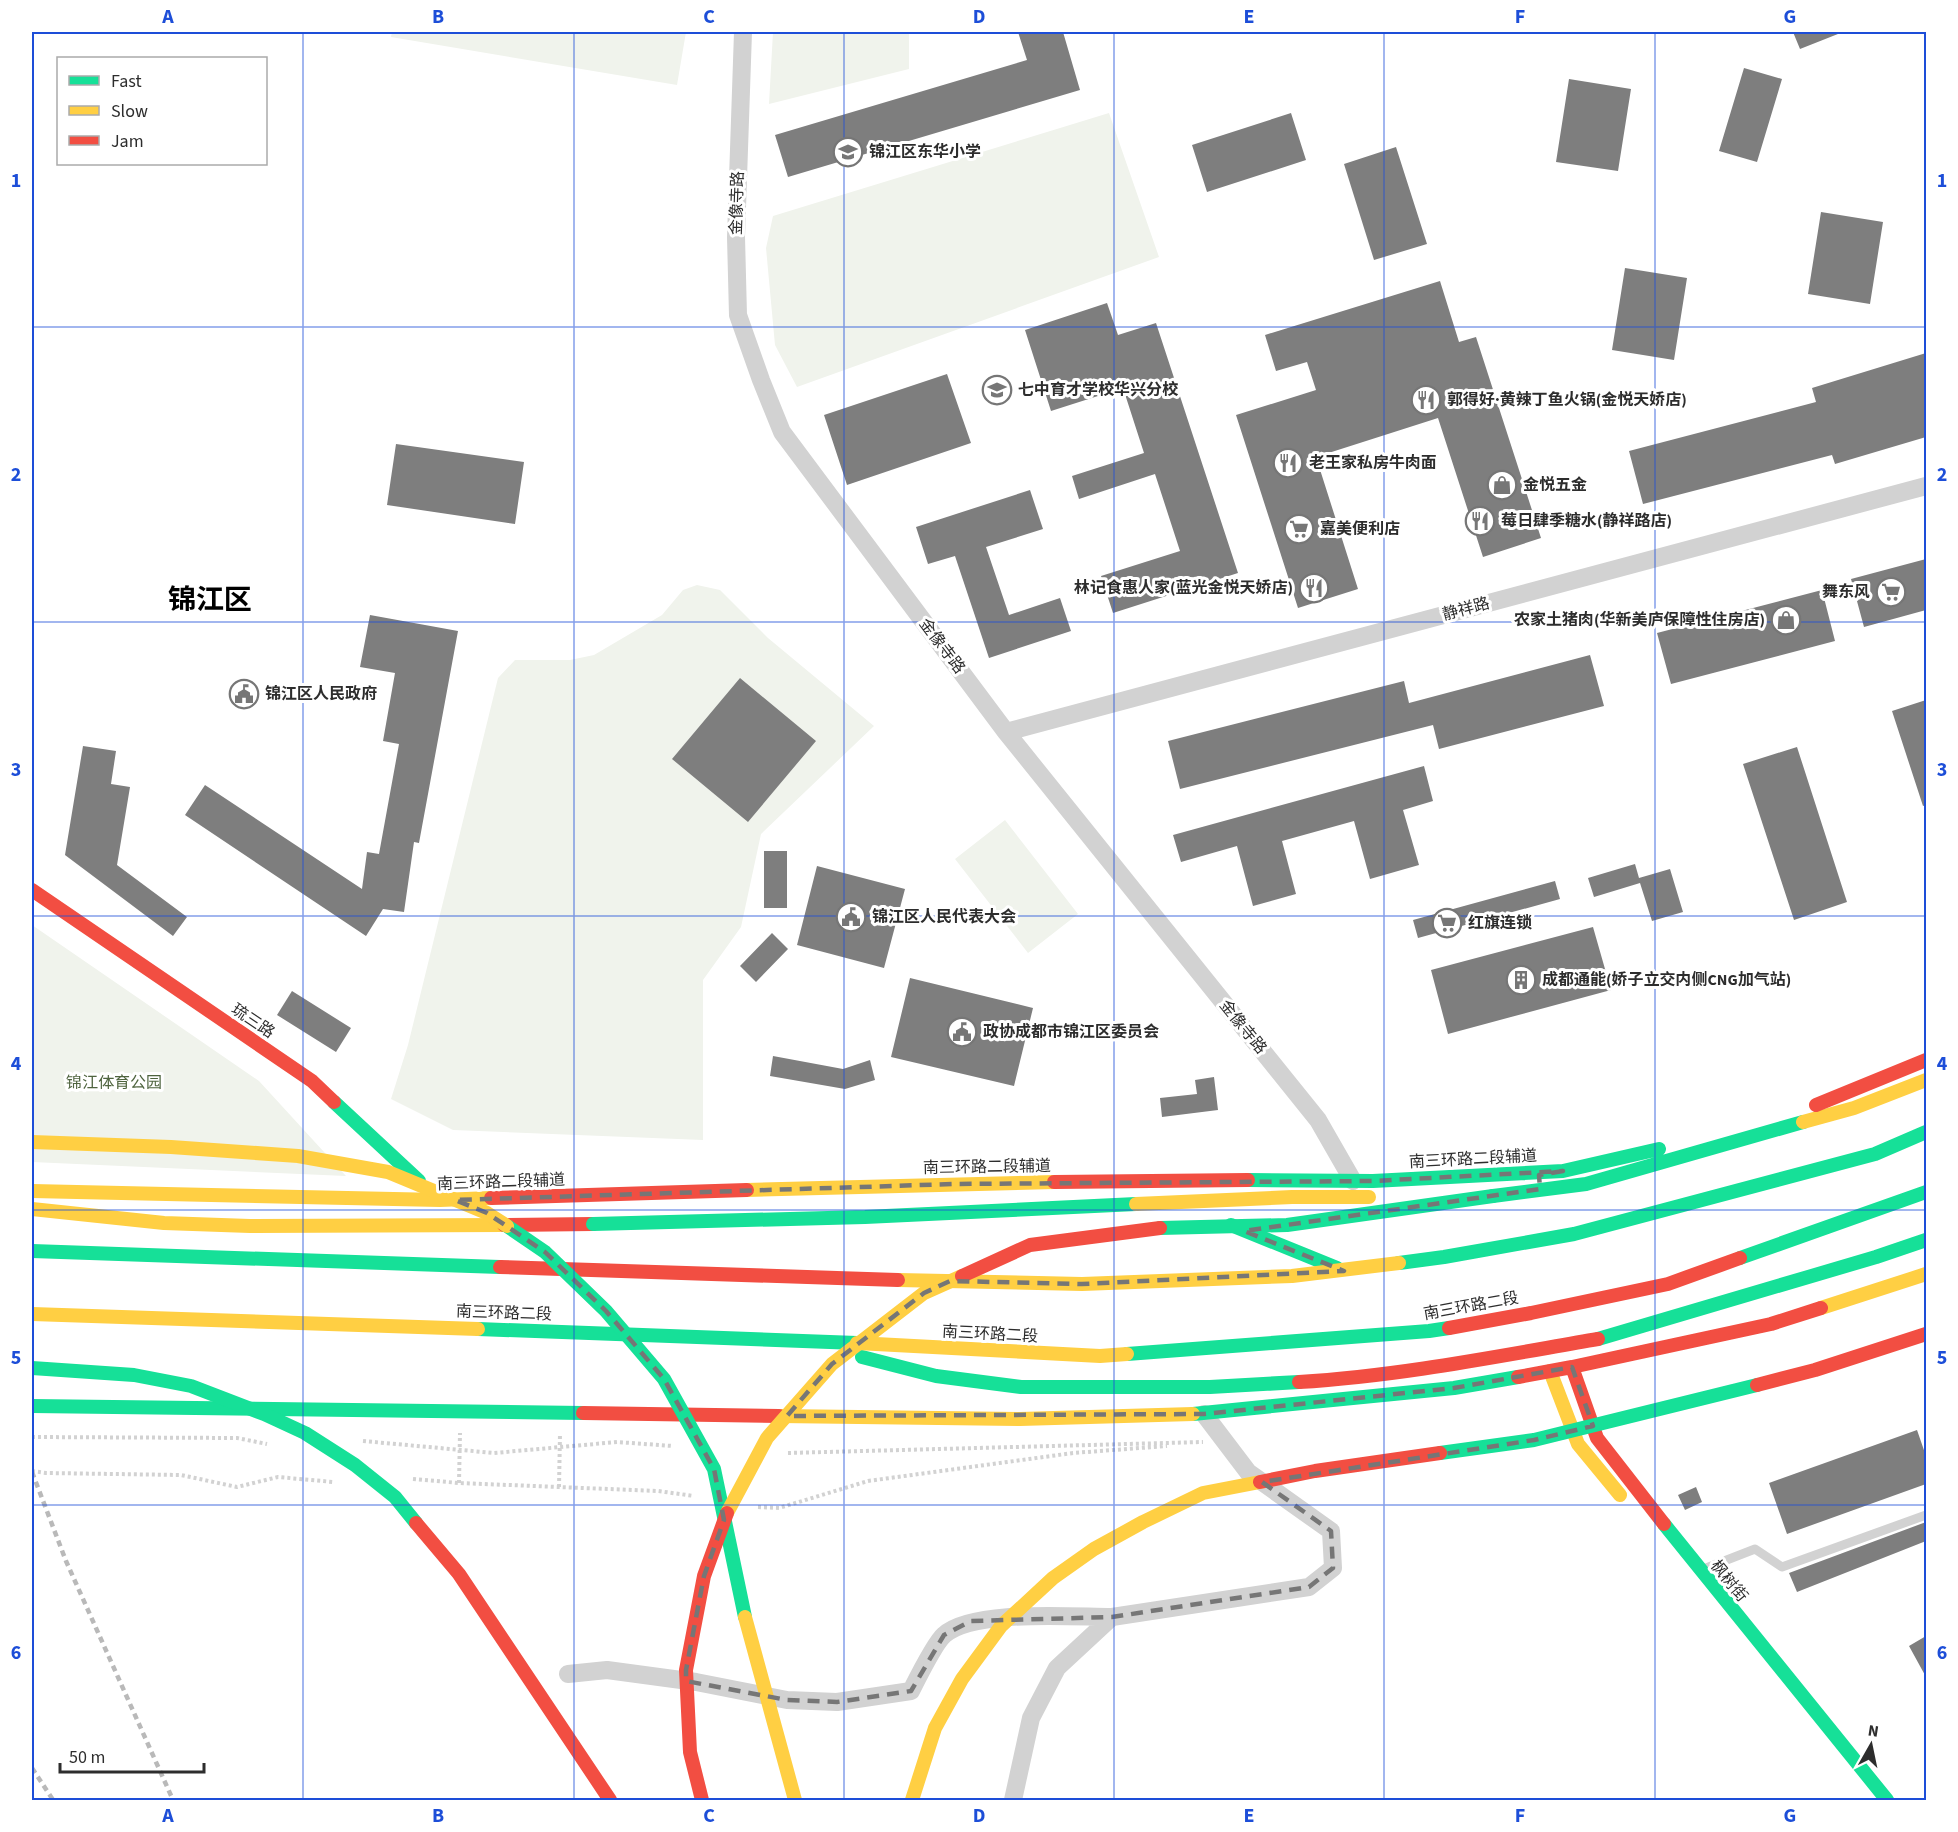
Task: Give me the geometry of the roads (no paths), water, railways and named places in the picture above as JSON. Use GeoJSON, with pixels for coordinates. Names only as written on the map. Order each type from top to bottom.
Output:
{"type":"FeatureCollection","features":[{"type":"Feature","properties":{"kind":"main road","name":"琉三路"},"geometry":{"type":"LineString","coordinates":[[32,890],[312,1081],[440,1200]]}},
{"type":"Feature","properties":{"kind":"main road","name":"南三环路二段辅道"},"geometry":{"type":"LineString","coordinates":[[32,1191],[440,1200],[872,1186],[1201,1180],[1353,1181],[1563,1171],[1697,1140],[1831,1100],[1926,1060]]}},
{"type":"Feature","properties":{"kind":"main road"},"geometry":{"type":"LineString","coordinates":[[702,1800],[690,1752],[686,1670],[704,1576],[728,1510],[767,1438],[832,1364],[924,1293],[1030,1245],[1149,1228],[1287,1225],[1586,1184],[1854,1108],[1926,1080]]}},
{"type":"Feature","properties":{"kind":"main road"},"geometry":{"type":"LineString","coordinates":[[32,1251],[837,1278],[1070,1283],[1292,1276],[1444,1257],[1574,1234],[1875,1154],[1926,1132]]}},
{"type":"Feature","properties":{"kind":"main road"},"geometry":{"type":"LineString","coordinates":[[32,1143],[171,1147],[298,1156],[388,1172],[487,1213],[544,1252],[606,1311],[664,1379],[714,1469],[740,1597],[795,1800]]}},
{"type":"Feature","properties":{"kind":"main road"},"geometry":{"type":"LineString","coordinates":[[872,1186],[1026,1203],[1188,1208],[1341,1207],[1563,1171]]}},
{"type":"Feature","properties":{"kind":"main road","name":"南三环路二段"},"geometry":{"type":"LineString","coordinates":[[32,1314],[801,1340],[1100,1356],[1429,1331],[1531,1313],[1668,1284],[1926,1192]]}},
{"type":"Feature","properties":{"kind":"main road"},"geometry":{"type":"LineString","coordinates":[[32,1209],[164,1223],[250,1226],[593,1224],[866,1217],[1292,1197],[1493,1196]]}},
{"type":"Feature","properties":{"kind":"main road"},"geometry":{"type":"LineString","coordinates":[[1188,1208],[1344,1271]]}},
{"type":"Feature","properties":{"kind":"main road"},"geometry":{"type":"LineString","coordinates":[[801,1340],[936,1376],[1021,1387],[1210,1387],[1332,1380],[1434,1367],[1601,1338],[1926,1240]]}},
{"type":"Feature","properties":{"kind":"main road"},"geometry":{"type":"LineString","coordinates":[[32,1406],[1020,1419],[1204,1414],[1454,1388],[1572,1367],[1772,1324],[1926,1274]]}},
{"type":"Feature","properties":{"kind":"main road"},"geometry":{"type":"LineString","coordinates":[[912,1800],[935,1728],[962,1679],[1001,1626],[1053,1578],[1094,1549],[1203,1493],[1315,1472],[1534,1440],[1682,1406],[1815,1370],[1926,1334]]}},
{"type":"Feature","properties":{"kind":"main road","name":"枫树街"},"geometry":{"type":"LineString","coordinates":[[1572,1367],[1597,1438],[1699,1570],[1887,1800]]}},
{"type":"Feature","properties":{"kind":"main road"},"geometry":{"type":"LineString","coordinates":[[32,1368],[134,1375],[190,1386],[264,1414],[305,1433],[355,1464],[395,1497],[459,1574],[610,1800]]}},
{"type":"Feature","properties":{"kind":"main road"},"geometry":{"type":"LineString","coordinates":[[1550,1371],[1578,1444],[1630,1508]]}},
{"type":"Feature","properties":{"kind":"street","name":"金像寺路"},"geometry":{"type":"LineString","coordinates":[[743,32],[736,237],[738,315],[782,432],[1006,732],[1318,1120],[1353,1181]]}},
{"type":"Feature","properties":{"kind":"street","name":"静祥路"},"geometry":{"type":"LineString","coordinates":[[1006,732],[1926,486]]}},
{"type":"Feature","properties":{"kind":"street"},"geometry":{"type":"LineString","coordinates":[[568,1674],[607,1670],[696,1682],[787,1700],[837,1701],[911,1690],[944,1635],[971,1621],[1014,1616],[1112,1617],[1309,1587],[1333,1568],[1331,1531],[1248,1472],[1204,1414]]}},
{"type":"Feature","properties":{"kind":"street"},"geometry":{"type":"LineString","coordinates":[[1013,1800],[1031,1718],[1057,1668],[1112,1617]]}},
{"type":"Feature","properties":{"kind":"lane"},"geometry":{"type":"LineString","coordinates":[[1699,1570],[1755,1549],[1782,1566],[1926,1515]]}},
{"type":"Feature","properties":{"kind":"railway"},"geometry":{"type":"LineString","coordinates":[[32,1472],[66,1561],[173,1800]]}},
{"type":"Feature","properties":{"kind":"railway"},"geometry":{"type":"LineString","coordinates":[[32,1768],[53,1800]]}},
{"type":"Feature","properties":{"kind":"place","name":"锦江区东华小学"},"geometry":{"type":"Point","coordinates":[848,152]}},
{"type":"Feature","properties":{"kind":"place","name":"七中育才学校华兴分校"},"geometry":{"type":"Point","coordinates":[997,390]}},
{"type":"Feature","properties":{"kind":"place","name":"郭得好·黄辣丁鱼火锅(金悦天娇店)"},"geometry":{"type":"Point","coordinates":[1426,400]}},
{"type":"Feature","properties":{"kind":"place","name":"老王家私房牛肉面"},"geometry":{"type":"Point","coordinates":[1288,463]}},
{"type":"Feature","properties":{"kind":"place","name":"金悦五金"},"geometry":{"type":"Point","coordinates":[1502,485]}},
{"type":"Feature","properties":{"kind":"place","name":"莓日肆季糖水(静祥路店)"},"geometry":{"type":"Point","coordinates":[1480,521]}},
{"type":"Feature","properties":{"kind":"place","name":"嘉美便利店"},"geometry":{"type":"Point","coordinates":[1299,529]}},
{"type":"Feature","properties":{"kind":"place","name":"林记食惠人家(蓝光金悦天娇店)"},"geometry":{"type":"Point","coordinates":[1314,588]}},
{"type":"Feature","properties":{"kind":"place","name":"舞东风"},"geometry":{"type":"Point","coordinates":[1891,592]}},
{"type":"Feature","properties":{"kind":"place","name":"农家土猪肉(华新美庐保障性住房店)"},"geometry":{"type":"Point","coordinates":[1786,620]}},
{"type":"Feature","properties":{"kind":"place","name":"锦江区人民政府"},"geometry":{"type":"Point","coordinates":[244,694]}},
{"type":"Feature","properties":{"kind":"place","name":"锦江区人民代表大会"},"geometry":{"type":"Point","coordinates":[851,917]}},
{"type":"Feature","properties":{"kind":"place","name":"红旗连锁"},"geometry":{"type":"Point","coordinates":[1447,923]}},
{"type":"Feature","properties":{"kind":"place","name":"成都通能(娇子立交内侧CNG加气站)"},"geometry":{"type":"Point","coordinates":[1521,980]}},
{"type":"Feature","properties":{"kind":"place","name":"政协成都市锦江区委员会"},"geometry":{"type":"Point","coordinates":[962,1032]}},
{"type":"Feature","properties":{"kind":"district","name":"锦江区"},"geometry":{"type":"Point","coordinates":[210,600]}},
{"type":"Feature","properties":{"kind":"park label","name":"锦江体育公园"},"geometry":{"type":"Point","coordinates":[114,1083]}}]}
